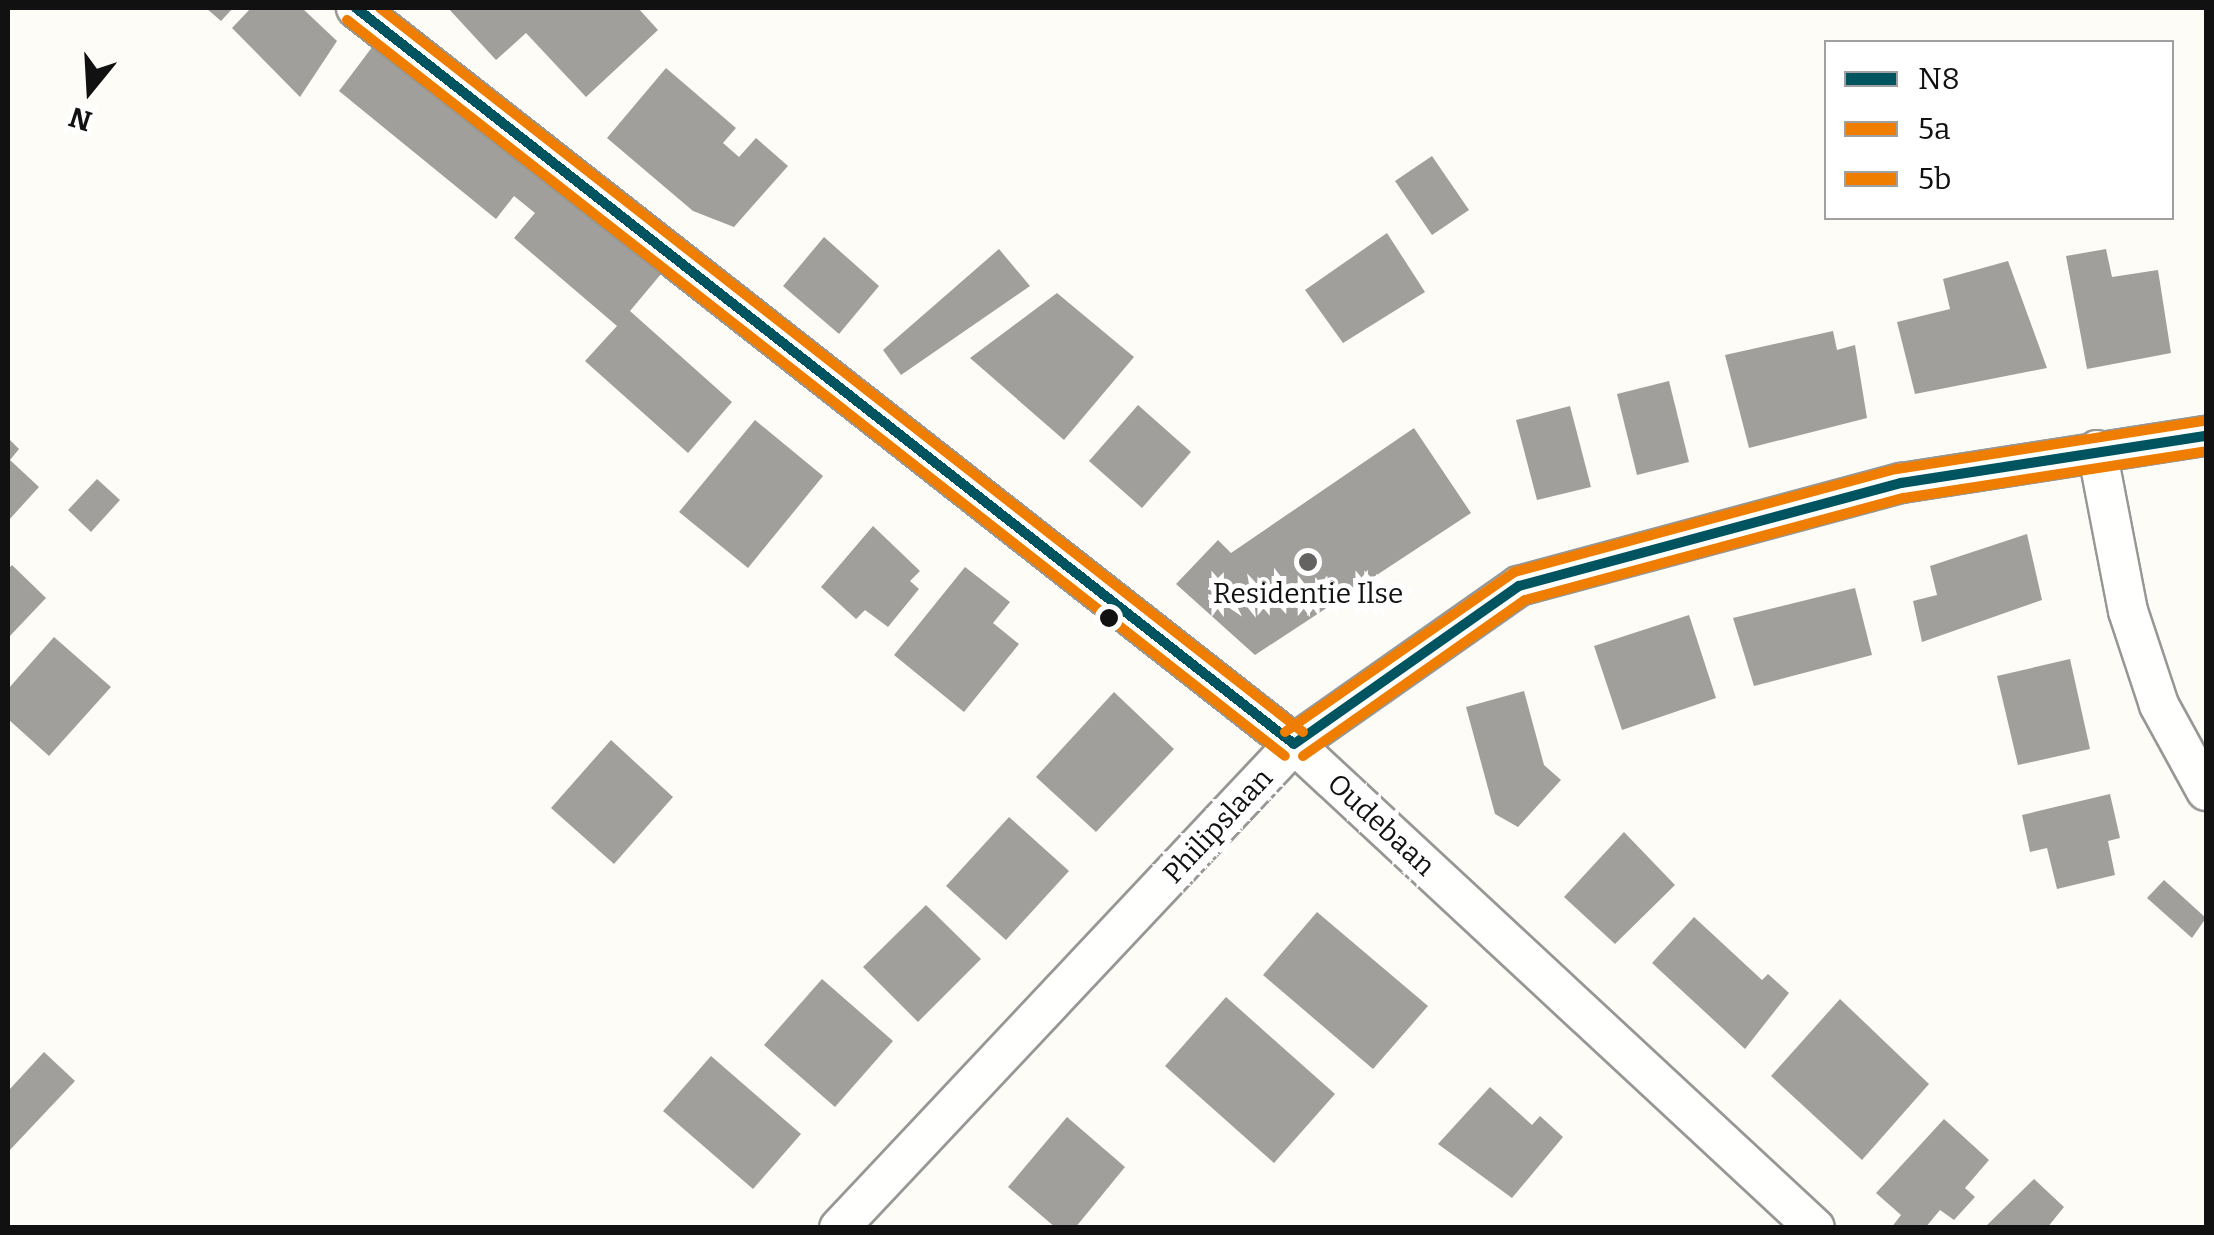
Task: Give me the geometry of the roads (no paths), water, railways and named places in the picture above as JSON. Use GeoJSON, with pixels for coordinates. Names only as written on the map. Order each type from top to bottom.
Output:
{"type":"FeatureCollection","features":[{"type":"Feature","properties":{"kind":"street","name":"Oudebaan"},"geometry":{"type":"LineString","coordinates":[[372,12],[1294,744],[1815,1228]]}},
{"type":"Feature","properties":{"kind":"street","name":"Philipslaan"},"geometry":{"type":"LineString","coordinates":[[839,1228],[1294,744],[1519,586],[1901,482],[2206,436]]}},
{"type":"Feature","properties":{"kind":"street"},"geometry":{"type":"LineString","coordinates":[[2097,450],[2128,611],[2159,706],[2206,791]]}},
{"type":"Feature","properties":{"kind":"place","name":"Residentie Ilse"},"geometry":{"type":"Point","coordinates":[1308,562]}}]}
